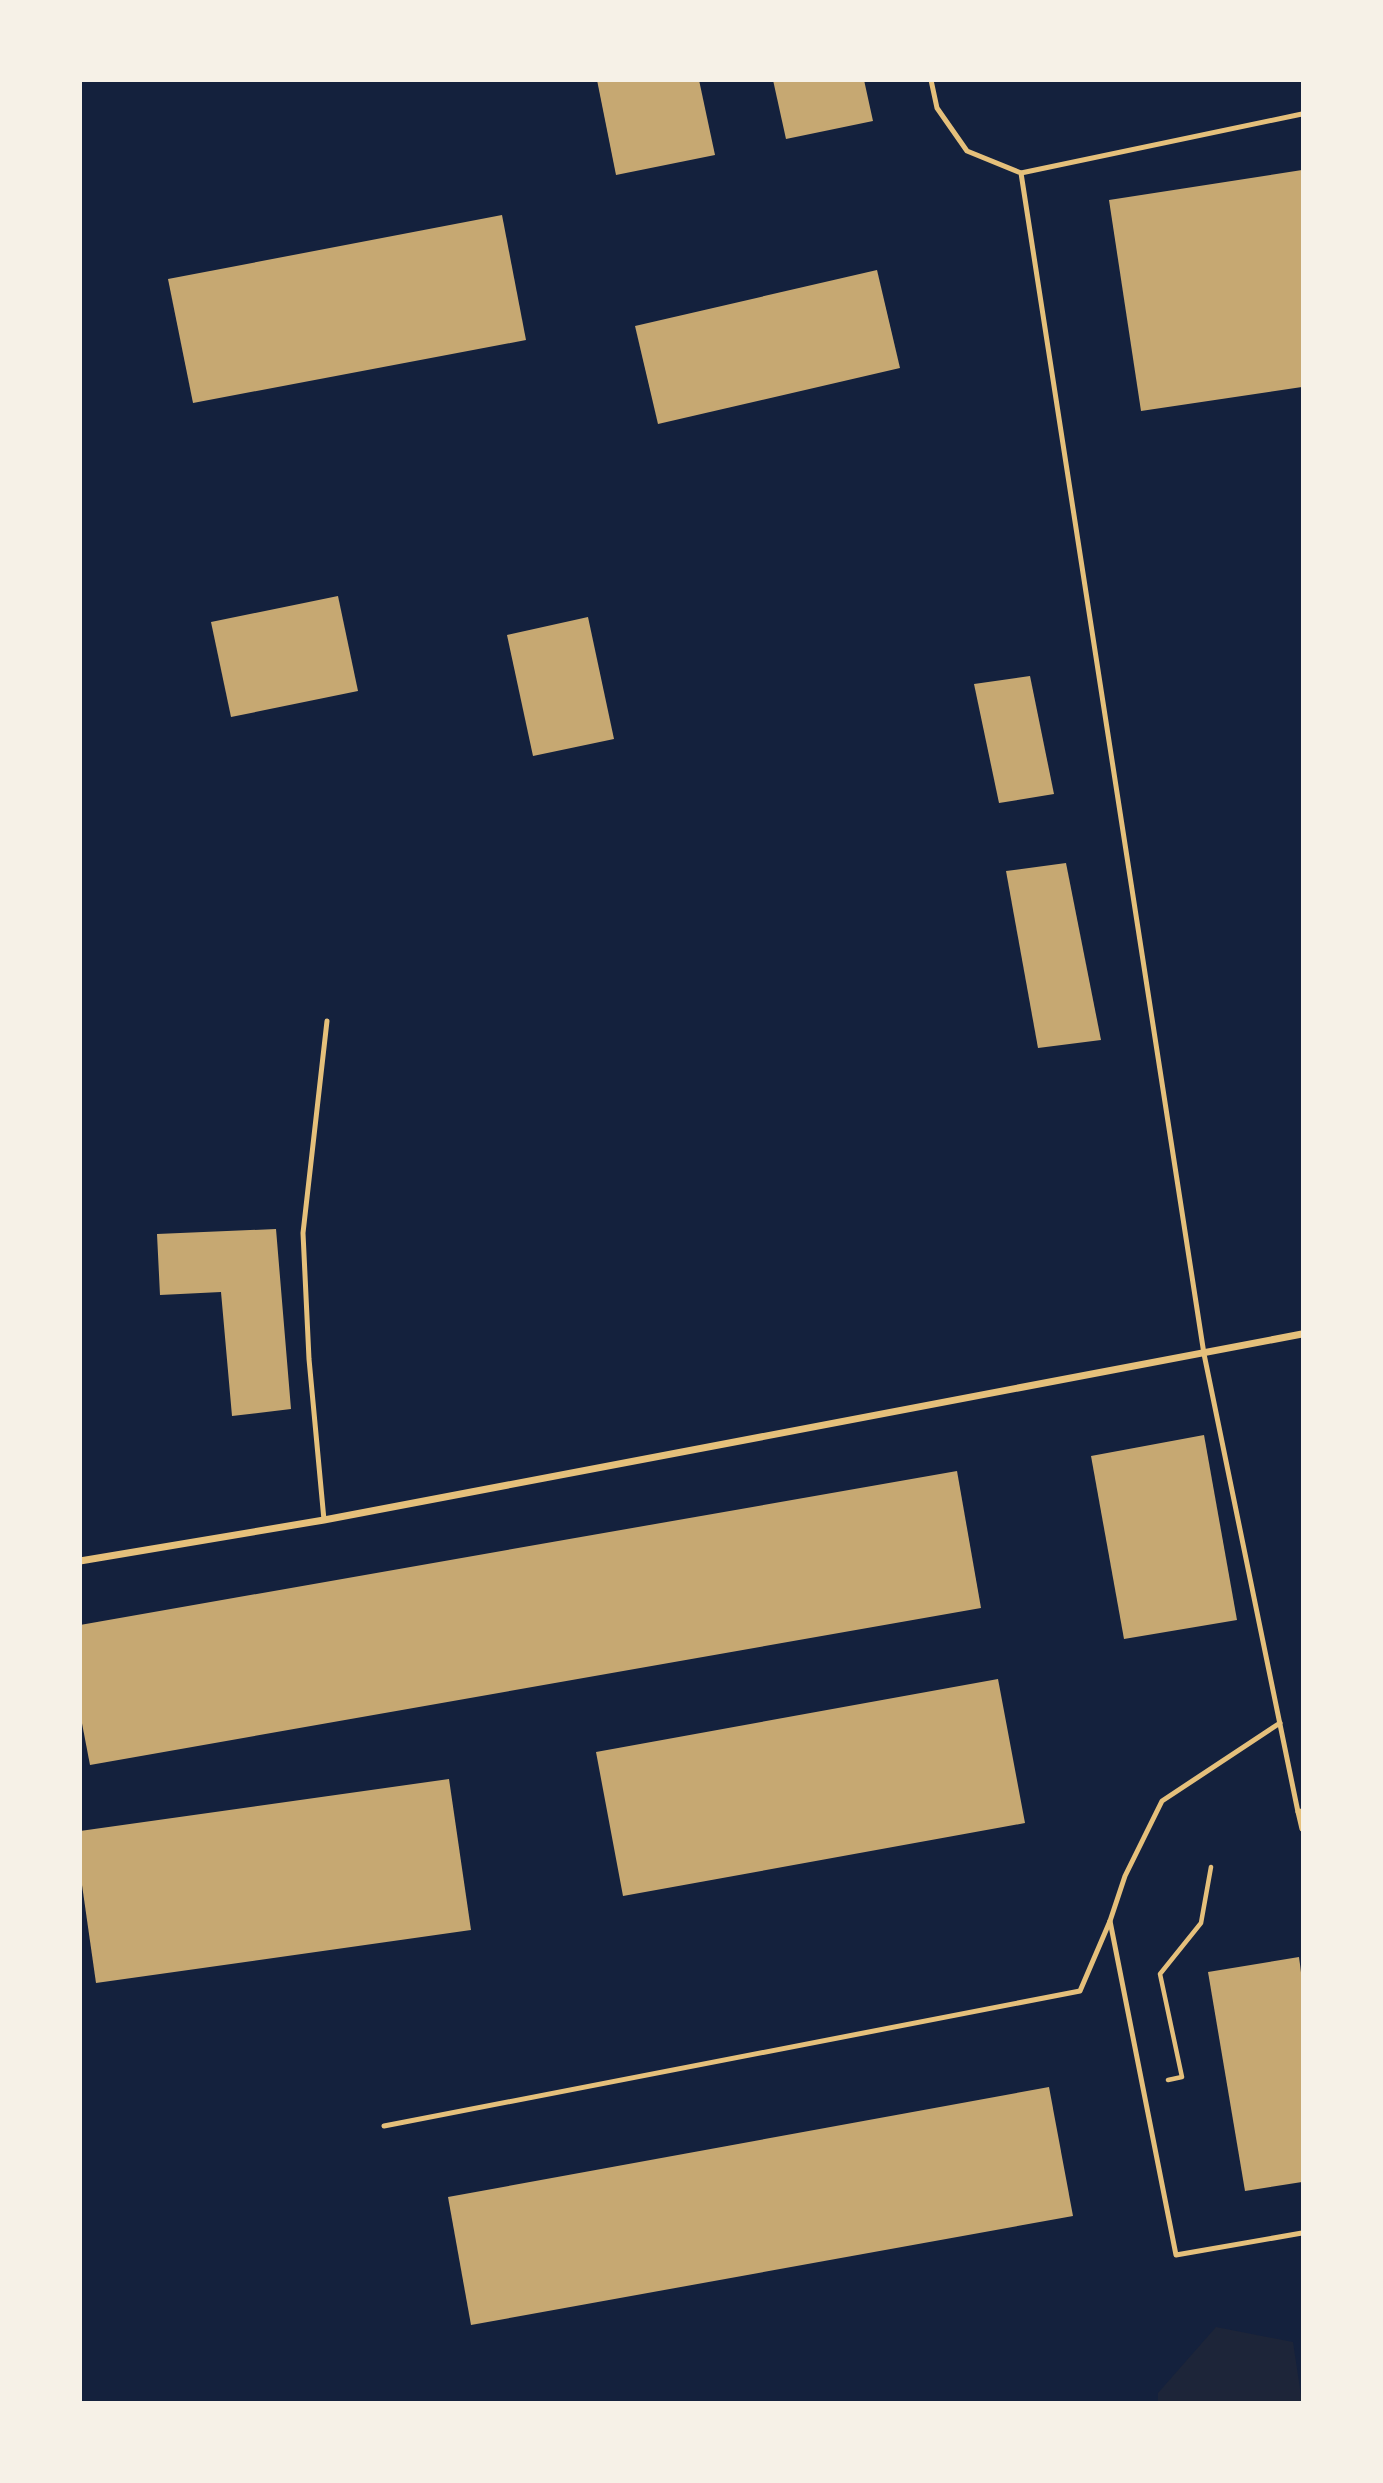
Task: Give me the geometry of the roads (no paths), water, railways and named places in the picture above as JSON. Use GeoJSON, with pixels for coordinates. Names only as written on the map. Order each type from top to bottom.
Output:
{"type":"FeatureCollection","features":[{"type":"Feature","properties":{"kind":"street"},"geometry":{"type":"LineString","coordinates":[[80,1561],[324,1520],[1303,1334]]}},
{"type":"Feature","properties":{"kind":"lane"},"geometry":{"type":"LineString","coordinates":[[931,80],[937,108],[967,151],[1021,173],[1303,114]]}},
{"type":"Feature","properties":{"kind":"lane"},"geometry":{"type":"LineString","coordinates":[[1021,173],[1204,1354],[1303,1829]]}},
{"type":"Feature","properties":{"kind":"lane"},"geometry":{"type":"LineString","coordinates":[[324,1520],[309,1359],[303,1233],[327,1021]]}},
{"type":"Feature","properties":{"kind":"lane"},"geometry":{"type":"LineString","coordinates":[[384,2126],[1080,1991],[1110,1921],[1125,1876],[1162,1801],[1280,1723]]}},
{"type":"Feature","properties":{"kind":"lane"},"geometry":{"type":"LineString","coordinates":[[1110,1921],[1177,2255],[1303,2233]]}}]}
